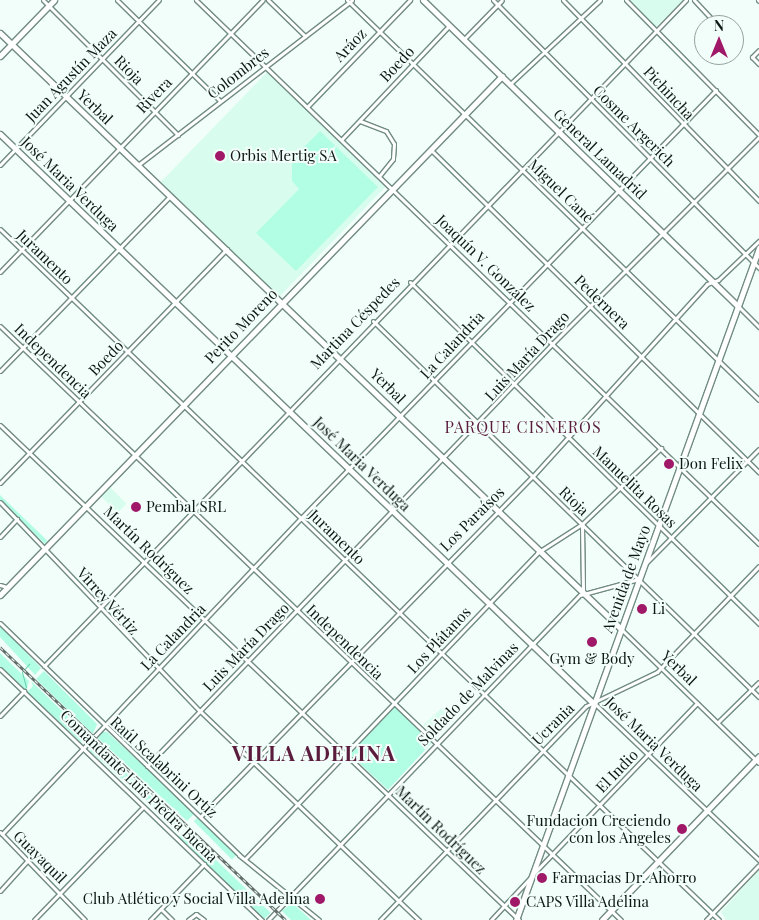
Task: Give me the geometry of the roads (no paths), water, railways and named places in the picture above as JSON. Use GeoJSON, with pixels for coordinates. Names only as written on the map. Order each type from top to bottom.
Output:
{"type":"FeatureCollection","features":[{"type":"Feature","properties":{"kind":"street","name":"Rioja"},"geometry":{"type":"LineString","coordinates":[[43,0],[178,135]]}},
{"type":"Feature","properties":{"kind":"street"},"geometry":{"type":"LineString","coordinates":[[0,56],[54,0]]}},
{"type":"Feature","properties":{"kind":"street"},"geometry":{"type":"LineString","coordinates":[[118,0],[193,72],[220,101]]}},
{"type":"Feature","properties":{"kind":"street","name":"Juan Agustín Maza"},"geometry":{"type":"LineString","coordinates":[[0,165],[159,0]]}},
{"type":"Feature","properties":{"kind":"street","name":"Joaquín V. González"},"geometry":{"type":"LineString","coordinates":[[196,0],[449,242],[759,544]]}},
{"type":"Feature","properties":{"kind":"street","name":"Rivera"},"geometry":{"type":"LineString","coordinates":[[0,272],[263,0]]}},
{"type":"Feature","properties":{"kind":"street"},"geometry":{"type":"LineString","coordinates":[[268,0],[305,36]]}},
{"type":"Feature","properties":{"kind":"street","name":"Aráoz"},"geometry":{"type":"LineString","coordinates":[[307,106],[410,0]]}},
{"type":"Feature","properties":{"kind":"street","name":"General Lamadrid"},"geometry":{"type":"LineString","coordinates":[[423,0],[759,327]]}},
{"type":"Feature","properties":{"kind":"street","name":"Cosme Argerich"},"geometry":{"type":"LineString","coordinates":[[493,0],[759,268]]}},
{"type":"Feature","properties":{"kind":"street"},"geometry":{"type":"LineString","coordinates":[[464,39],[502,0]]}},
{"type":"Feature","properties":{"kind":"street","name":"Pichincha"},"geometry":{"type":"LineString","coordinates":[[562,0],[625,62],[759,201]]}},
{"type":"Feature","properties":{"kind":"street"},"geometry":{"type":"LineString","coordinates":[[510,84],[600,0]]}},
{"type":"Feature","properties":{"kind":"street"},"geometry":{"type":"LineString","coordinates":[[626,0],[759,136]]}},
{"type":"Feature","properties":{"kind":"street","name":"Martina Céspedes"},"geometry":{"type":"LineString","coordinates":[[44,666],[96,607],[143,558],[686,0]]}},
{"type":"Feature","properties":{"kind":"street"},"geometry":{"type":"LineString","coordinates":[[694,0],[708,15]]}},
{"type":"Feature","properties":{"kind":"street","name":"Colombres"},"geometry":{"type":"LineString","coordinates":[[138,166],[349,1]]}},
{"type":"Feature","properties":{"kind":"street","name":"Miguel Cané"},"geometry":{"type":"LineString","coordinates":[[349,1],[759,400]]}},
{"type":"Feature","properties":{"kind":"street","name":"Boedo"},"geometry":{"type":"LineString","coordinates":[[342,140],[449,25]]}},
{"type":"Feature","properties":{"kind":"street","name":"Yerbal"},"geometry":{"type":"LineString","coordinates":[[0,33],[340,356],[661,669],[758,760]]}},
{"type":"Feature","properties":{"kind":"street"},"geometry":{"type":"LineString","coordinates":[[759,50],[752,57],[759,64]]}},
{"type":"Feature","properties":{"kind":"street","name":"Perito Moreno"},"geometry":{"type":"LineString","coordinates":[[0,595],[182,404],[502,76]]}},
{"type":"Feature","properties":{"kind":"street","name":"La Calandria"},"geometry":{"type":"LineString","coordinates":[[83,749],[103,725],[254,570],[300,518],[716,90]]}},
{"type":"Feature","properties":{"kind":"street"},"geometry":{"type":"LineString","coordinates":[[360,121],[386,131],[394,144],[393,159],[379,176]]}},
{"type":"Feature","properties":{"kind":"street","name":"José Maria Verduga"},"geometry":{"type":"LineString","coordinates":[[0,134],[349,467],[706,812],[759,860]]}},
{"type":"Feature","properties":{"kind":"street","name":"Luis María Drago"},"geometry":{"type":"LineString","coordinates":[[148,766],[392,510],[515,386],[553,343],[759,136]]}},
{"type":"Feature","properties":{"kind":"street","name":"Pedernera"},"geometry":{"type":"LineString","coordinates":[[430,149],[759,472]]}},
{"type":"Feature","properties":{"kind":"street"},"geometry":{"type":"LineString","coordinates":[[0,371],[170,195]]}},
{"type":"Feature","properties":{"kind":"street","name":"Juramento"},"geometry":{"type":"LineString","coordinates":[[0,229],[720,920]]}},
{"type":"Feature","properties":{"kind":"street","name":"Los Paraísos"},"geometry":{"type":"LineString","coordinates":[[201,816],[446,561],[532,476],[639,355],[675,318],[759,241]]}},
{"type":"Feature","properties":{"kind":"street","name":"Avenida de Mayo"},"geometry":{"type":"LineString","coordinates":[[517,919],[759,248]]}},
{"type":"Feature","properties":{"kind":"street","name":"Boedo"},"geometry":{"type":"LineString","coordinates":[[0,483],[227,249]]}},
{"type":"Feature","properties":{"kind":"street","name":"Manuelita Rosas"},"geometry":{"type":"LineString","coordinates":[[410,282],[619,489],[672,538],[759,624]]}},
{"type":"Feature","properties":{"kind":"street","name":"Rioja"},"geometry":{"type":"LineString","coordinates":[[373,321],[759,697]]}},
{"type":"Feature","properties":{"kind":"street","name":"Independencia"},"geometry":{"type":"LineString","coordinates":[[0,326],[349,662],[621,920]]}},
{"type":"Feature","properties":{"kind":"street","name":"Martín Rodríguez"},"geometry":{"type":"LineString","coordinates":[[0,425],[143,558],[246,663],[346,754],[517,919]]}},
{"type":"Feature","properties":{"kind":"street","name":"Los Plátanos"},"geometry":{"type":"LineString","coordinates":[[245,859],[298,806],[489,602],[540,551],[582,524],[661,448]]}},
{"type":"Feature","properties":{"kind":"street"},"geometry":{"type":"LineString","coordinates":[[645,564],[759,449]]}},
{"type":"Feature","properties":{"kind":"street","name":"Virrey Vértiz"},"geometry":{"type":"LineString","coordinates":[[0,502],[47,547],[96,607],[253,764],[419,920]]}},
{"type":"Feature","properties":{"kind":"street"},"geometry":{"type":"LineString","coordinates":[[0,537],[17,519]]}},
{"type":"Feature","properties":{"kind":"street"},"geometry":{"type":"LineString","coordinates":[[582,524],[583,592],[639,579]]}},
{"type":"Feature","properties":{"kind":"street","name":"Ucrania"},"geometry":{"type":"LineString","coordinates":[[380,920],[496,801],[542,750],[594,703],[661,669],[729,595],[759,566]]}},
{"type":"Feature","properties":{"kind":"street"},"geometry":{"type":"LineString","coordinates":[[0,585],[7,587]]}},
{"type":"Feature","properties":{"kind":"street","name":"Soldado de Malvinas"},"geometry":{"type":"LineString","coordinates":[[268,920],[583,592]]}},
{"type":"Feature","properties":{"kind":"street","name":"Raúl Scalabrini Ortíz"},"geometry":{"type":"LineString","coordinates":[[0,623],[103,725],[245,859],[319,920]]}},
{"type":"Feature","properties":{"kind":"street","name":"Comandante Luis Piedra Buena"},"geometry":{"type":"LineString","coordinates":[[0,669],[142,808],[262,920]]}},
{"type":"Feature","properties":{"kind":"street"},"geometry":{"type":"LineString","coordinates":[[718,722],[759,682]]}},
{"type":"Feature","properties":{"kind":"street"},"geometry":{"type":"LineString","coordinates":[[0,716],[24,692]]}},
{"type":"Feature","properties":{"kind":"street","name":"El Indio"},"geometry":{"type":"LineString","coordinates":[[491,920],[697,703]]}},
{"type":"Feature","properties":{"kind":"street"},"geometry":{"type":"LineString","coordinates":[[1,833],[83,749]]}},
{"type":"Feature","properties":{"kind":"street"},"geometry":{"type":"LineString","coordinates":[[602,920],[758,760]]}},
{"type":"Feature","properties":{"kind":"street"},"geometry":{"type":"LineString","coordinates":[[34,920],[142,808]]}},
{"type":"Feature","properties":{"kind":"street","name":"Guayaquil"},"geometry":{"type":"LineString","coordinates":[[1,833],[85,920]]}},
{"type":"Feature","properties":{"kind":"street"},"geometry":{"type":"LineString","coordinates":[[0,892],[28,860]]}},
{"type":"Feature","properties":{"kind":"street"},"geometry":{"type":"LineString","coordinates":[[150,920],[204,864]]}},
{"type":"Feature","properties":{"kind":"street"},"geometry":{"type":"LineString","coordinates":[[706,920],[759,865]]}},
{"type":"Feature","properties":{"kind":"street"},"geometry":{"type":"LineString","coordinates":[[161,909],[172,920]]}},
{"type":"Feature","properties":{"kind":"street"},"geometry":{"type":"LineString","coordinates":[[188,920],[196,914],[204,920]]}},
{"type":"Feature","properties":{"kind":"waterway"},"geometry":{"type":"LineString","coordinates":[[26,687],[22,672],[29,664]]}},
{"type":"Feature","properties":{"kind":"railway"},"geometry":{"type":"LineString","coordinates":[[0,647],[286,920]]}},
{"type":"Feature","properties":{"kind":"place","name":"Orbis Mertig SA"},"geometry":{"type":"Point","coordinates":[220,156]}},
{"type":"Feature","properties":{"kind":"place","name":"Don Felix"},"geometry":{"type":"Point","coordinates":[669,464]}},
{"type":"Feature","properties":{"kind":"place","name":"Pembal SRL"},"geometry":{"type":"Point","coordinates":[136,507]}},
{"type":"Feature","properties":{"kind":"place","name":"Li"},"geometry":{"type":"Point","coordinates":[642,609]}},
{"type":"Feature","properties":{"kind":"place","name":"Gym & Body"},"geometry":{"type":"Point","coordinates":[592,642]}},
{"type":"Feature","properties":{"kind":"place","name":"Fundacion Creciendo con los Angeles"},"geometry":{"type":"Point","coordinates":[682,829]}},
{"type":"Feature","properties":{"kind":"place","name":"Farmacias Dr. Ahorro"},"geometry":{"type":"Point","coordinates":[542,878]}},
{"type":"Feature","properties":{"kind":"place","name":"Club Atlético y Social Villa Adelina"},"geometry":{"type":"Point","coordinates":[320,899]}},
{"type":"Feature","properties":{"kind":"place","name":"CAPS Villa Adelina"},"geometry":{"type":"Point","coordinates":[515,902]}},
{"type":"Feature","properties":{"kind":"district","name":"PARQUE CISNEROS"},"geometry":{"type":"Point","coordinates":[523,427]}},
{"type":"Feature","properties":{"kind":"district","name":"VILLA ADELINA"},"geometry":{"type":"Point","coordinates":[314,752]}}]}
